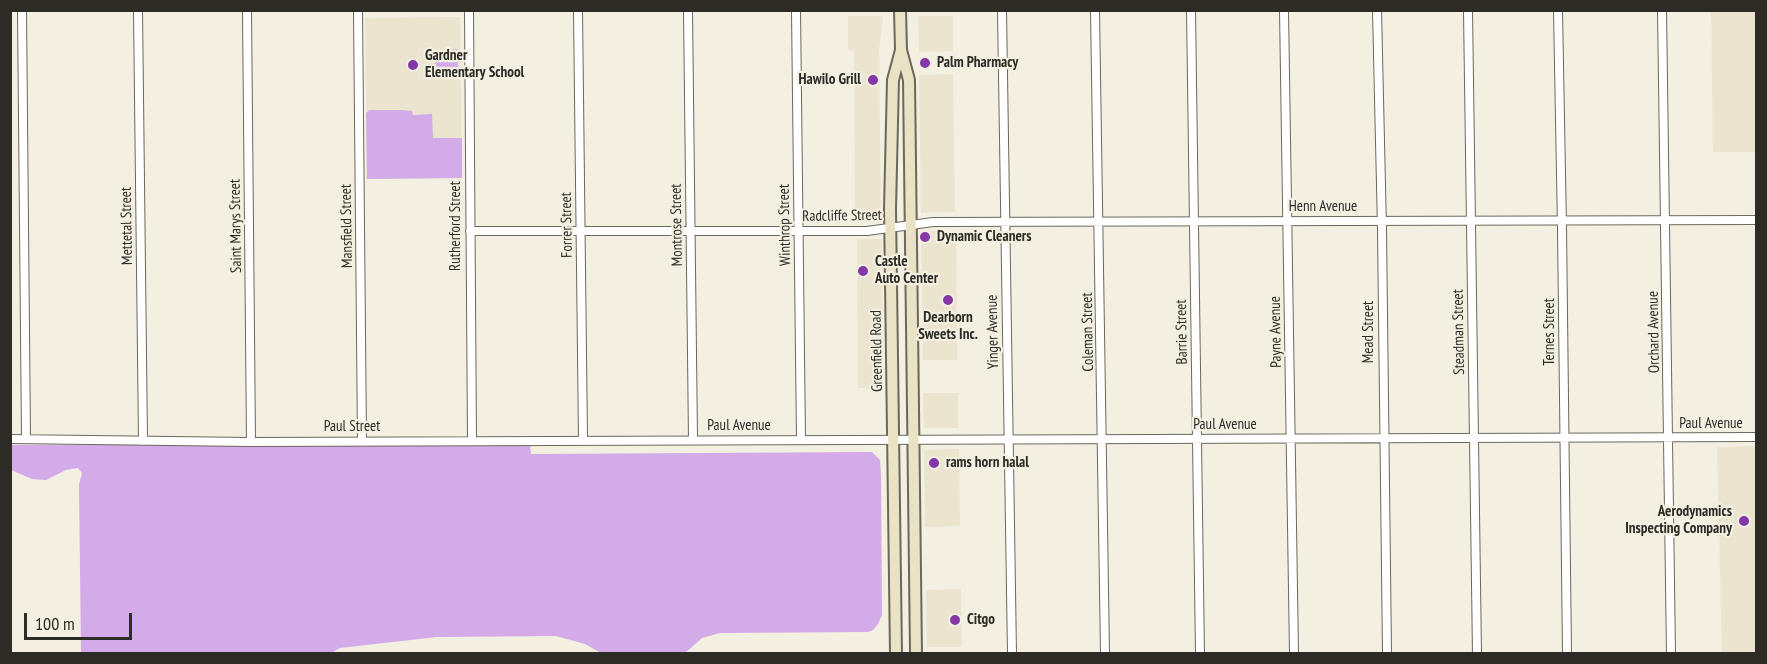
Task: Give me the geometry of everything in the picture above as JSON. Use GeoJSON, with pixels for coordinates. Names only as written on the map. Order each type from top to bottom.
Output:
{"type":"FeatureCollection","features":[{"type":"Feature","properties":{"kind":"main road","name":"Greenfield Road"},"geometry":{"type":"LineString","coordinates":[[900,10],[901,50],[909,80],[916,654]]}},
{"type":"Feature","properties":{"kind":"main road","name":"Greenfield Road"},"geometry":{"type":"LineString","coordinates":[[896,654],[890,228],[893,80],[901,50]]}},
{"type":"Feature","properties":{"kind":"main road"},"geometry":{"type":"LineString","coordinates":[[891,312],[912,312]]}},
{"type":"Feature","properties":{"kind":"street"},"geometry":{"type":"LineString","coordinates":[[22,10],[26,439]]}},
{"type":"Feature","properties":{"kind":"street","name":"Mettetal Street"},"geometry":{"type":"LineString","coordinates":[[138,10],[143,441]]}},
{"type":"Feature","properties":{"kind":"street","name":"Saint Marys Street"},"geometry":{"type":"LineString","coordinates":[[247,10],[251,442]]}},
{"type":"Feature","properties":{"kind":"street","name":"Mansfield Street"},"geometry":{"type":"LineString","coordinates":[[358,10],[362,441]]}},
{"type":"Feature","properties":{"kind":"street","name":"Rutherford Street"},"geometry":{"type":"LineString","coordinates":[[469,10],[472,441]]}},
{"type":"Feature","properties":{"kind":"street","name":"Forrer Street"},"geometry":{"type":"LineString","coordinates":[[578,10],[583,440]]}},
{"type":"Feature","properties":{"kind":"street","name":"Montrose Street"},"geometry":{"type":"LineString","coordinates":[[688,10],[693,440]]}},
{"type":"Feature","properties":{"kind":"street","name":"Winthrop Street"},"geometry":{"type":"LineString","coordinates":[[796,10],[801,440]]}},
{"type":"Feature","properties":{"kind":"street","name":"Yinger Avenue"},"geometry":{"type":"LineString","coordinates":[[1002,10],[1012,654]]}},
{"type":"Feature","properties":{"kind":"street","name":"Coleman Street"},"geometry":{"type":"LineString","coordinates":[[1095,10],[1105,654]]}},
{"type":"Feature","properties":{"kind":"street","name":"Barrie Street"},"geometry":{"type":"LineString","coordinates":[[1191,10],[1200,654]]}},
{"type":"Feature","properties":{"kind":"street","name":"Payne Avenue"},"geometry":{"type":"LineString","coordinates":[[1284,10],[1294,654]]}},
{"type":"Feature","properties":{"kind":"street","name":"Mead Street"},"geometry":{"type":"LineString","coordinates":[[1377,10],[1387,654]]}},
{"type":"Feature","properties":{"kind":"street","name":"Steadman Street"},"geometry":{"type":"LineString","coordinates":[[1468,10],[1477,654]]}},
{"type":"Feature","properties":{"kind":"street","name":"Ternes Street"},"geometry":{"type":"LineString","coordinates":[[1558,10],[1568,654]]}},
{"type":"Feature","properties":{"kind":"street","name":"Orchard Avenue"},"geometry":{"type":"LineString","coordinates":[[1662,10],[1671,654]]}},
{"type":"Feature","properties":{"kind":"street","name":"Henn Avenue"},"geometry":{"type":"LineString","coordinates":[[890,228],[933,222],[1756,220]]}},
{"type":"Feature","properties":{"kind":"street","name":"Radcliffe Street"},"geometry":{"type":"LineString","coordinates":[[470,231],[867,231],[890,228]]}},
{"type":"Feature","properties":{"kind":"street","name":"Paul Avenue"},"geometry":{"type":"LineString","coordinates":[[693,440],[1756,438]]}},
{"type":"Feature","properties":{"kind":"street","name":"Paul Street"},"geometry":{"type":"LineString","coordinates":[[10,439],[251,442],[693,440]]}},
{"type":"Feature","properties":{"kind":"shaded area"},"geometry":{"type":"Polygon","coordinates":[[[1711,11],[1756,11],[1756,152],[1713,152],[1711,11]]]}},
{"type":"Feature","properties":{"kind":"shaded area"},"geometry":{"type":"Polygon","coordinates":[[[848,16],[883,16],[879,50],[881,222],[855,222],[854,51],[848,50],[848,16]]]}},
{"type":"Feature","properties":{"kind":"shaded area"},"geometry":{"type":"Polygon","coordinates":[[[918,16],[953,16],[953,51],[919,52],[918,16]]]}},
{"type":"Feature","properties":{"kind":"shaded area","name":"Gardner Elementary School"},"geometry":{"type":"Polygon","coordinates":[[[460,17],[462,178],[367,179],[365,18],[460,17]]]}},
{"type":"Feature","properties":{"kind":"shaded area"},"geometry":{"type":"Polygon","coordinates":[[[457,49],[458,68],[435,68],[435,54],[439,50],[457,49]]]}},
{"type":"Feature","properties":{"kind":"shaded area"},"geometry":{"type":"Polygon","coordinates":[[[953,74],[955,212],[921,213],[919,75],[953,74]]]}},
{"type":"Feature","properties":{"kind":"shaded area"},"geometry":{"type":"Polygon","coordinates":[[[369,110],[412,111],[413,115],[432,114],[433,138],[462,138],[462,178],[367,179],[366,113],[369,110]]]}},
{"type":"Feature","properties":{"kind":"shaded area"},"geometry":{"type":"Polygon","coordinates":[[[921,231],[956,231],[957,360],[923,360],[921,231]]]}},
{"type":"Feature","properties":{"kind":"shaded area"},"geometry":{"type":"Polygon","coordinates":[[[857,239],[882,239],[883,388],[858,388],[857,239]]]}},
{"type":"Feature","properties":{"kind":"shaded area"},"geometry":{"type":"Polygon","coordinates":[[[923,393],[958,393],[958,428],[924,428],[923,393]]]}},
{"type":"Feature","properties":{"kind":"shaded area"},"geometry":{"type":"Polygon","coordinates":[[[530,444],[531,454],[872,452],[880,460],[881,476],[882,615],[878,624],[868,632],[720,633],[702,638],[684,654],[601,653],[585,644],[556,636],[437,637],[340,648],[330,654],[81,653],[79,485],[82,473],[78,468],[66,470],[46,480],[32,479],[11,470],[10,445],[530,444]]]}},
{"type":"Feature","properties":{"kind":"shaded area"},"geometry":{"type":"Polygon","coordinates":[[[1756,446],[1756,653],[1722,653],[1717,447],[1756,446]]]}},
{"type":"Feature","properties":{"kind":"shaded area"},"geometry":{"type":"Polygon","coordinates":[[[959,449],[960,526],[925,527],[924,450],[959,449]]]}},
{"type":"Feature","properties":{"kind":"shaded area"},"geometry":{"type":"Polygon","coordinates":[[[961,589],[962,647],[927,647],[926,590],[961,589]]]}},
{"type":"Feature","properties":{"kind":"place","name":"Palm Pharmacy"},"geometry":{"type":"Point","coordinates":[925,63]}},
{"type":"Feature","properties":{"kind":"place","name":"Gardner Elementary School"},"geometry":{"type":"Point","coordinates":[413,65]}},
{"type":"Feature","properties":{"kind":"place","name":"Hawilo Grill"},"geometry":{"type":"Point","coordinates":[873,80]}},
{"type":"Feature","properties":{"kind":"place","name":"Dynamic Cleaners"},"geometry":{"type":"Point","coordinates":[925,237]}},
{"type":"Feature","properties":{"kind":"place","name":"Castle Auto Center"},"geometry":{"type":"Point","coordinates":[863,271]}},
{"type":"Feature","properties":{"kind":"place","name":"Dearborn Sweets Inc."},"geometry":{"type":"Point","coordinates":[948,300]}},
{"type":"Feature","properties":{"kind":"place","name":"rams horn halal"},"geometry":{"type":"Point","coordinates":[934,463]}},
{"type":"Feature","properties":{"kind":"place","name":"Aerodynamics Inspecting Company"},"geometry":{"type":"Point","coordinates":[1744,521]}},
{"type":"Feature","properties":{"kind":"place","name":"Citgo"},"geometry":{"type":"Point","coordinates":[955,620]}}]}
